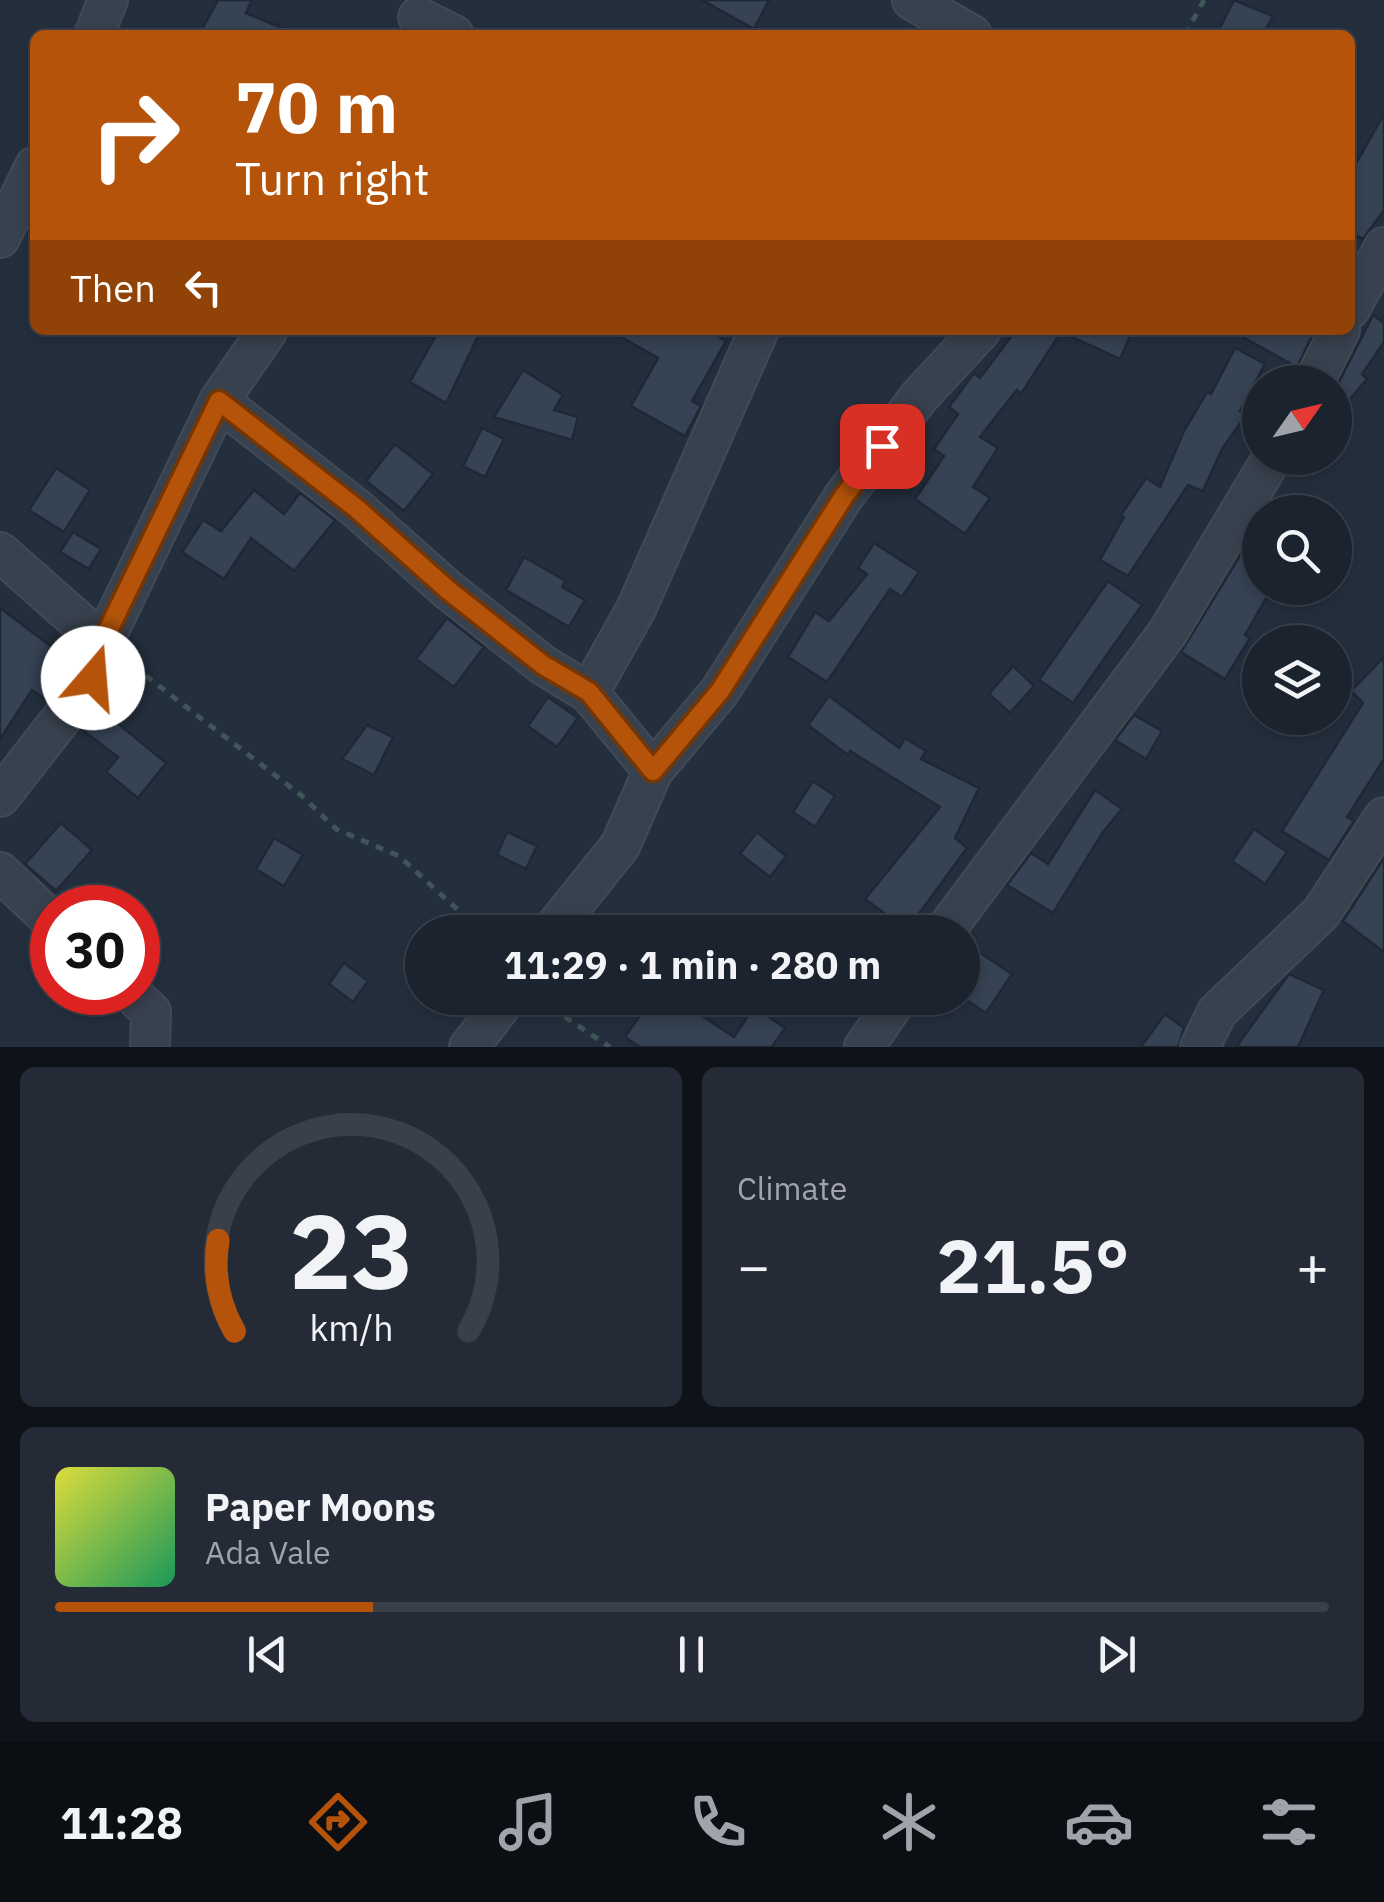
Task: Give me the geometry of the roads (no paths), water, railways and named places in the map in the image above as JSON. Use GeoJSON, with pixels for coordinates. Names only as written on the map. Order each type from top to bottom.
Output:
{"type":"FeatureCollection","features":[{"type":"Feature","properties":{"kind":"street"},"geometry":{"type":"LineString","coordinates":[[96,30],[108,0]]}},
{"type":"Feature","properties":{"kind":"street"},"geometry":{"type":"LineString","coordinates":[[912,0],[963,30]]}},
{"type":"Feature","properties":{"kind":"street"},"geometry":{"type":"LineString","coordinates":[[418,17],[444,30]]}},
{"type":"Feature","properties":{"kind":"street"},"geometry":{"type":"LineString","coordinates":[[0,238],[30,176]]}},
{"type":"Feature","properties":{"kind":"street"},"geometry":{"type":"LineString","coordinates":[[0,797],[93,678],[102,643],[219,401],[265,335]]}},
{"type":"Feature","properties":{"kind":"street"},"geometry":{"type":"LineString","coordinates":[[589,692],[636,609],[758,335]]}},
{"type":"Feature","properties":{"kind":"street"},"geometry":{"type":"LineString","coordinates":[[565,915],[620,846],[653,771],[720,691],[844,496],[919,397],[972,335]]}},
{"type":"Feature","properties":{"kind":"street"},"geometry":{"type":"LineString","coordinates":[[1322,365],[1338,335]]}},
{"type":"Feature","properties":{"kind":"street"},"geometry":{"type":"LineString","coordinates":[[219,401],[356,508],[502,633],[589,692],[653,771]]}},
{"type":"Feature","properties":{"kind":"street"},"geometry":{"type":"LineString","coordinates":[[957,915],[1168,632],[1262,475]]}},
{"type":"Feature","properties":{"kind":"street"},"geometry":{"type":"LineString","coordinates":[[0,552],[102,643]]}},
{"type":"Feature","properties":{"kind":"street"},"geometry":{"type":"LineString","coordinates":[[1200,1047],[1218,1012],[1320,912],[1384,817]]}},
{"type":"Feature","properties":{"kind":"street"},"geometry":{"type":"LineString","coordinates":[[0,872],[30,900]]}},
{"type":"Feature","properties":{"kind":"street"},"geometry":{"type":"LineString","coordinates":[[150,1047],[152,1015]]}},
{"type":"Feature","properties":{"kind":"street"},"geometry":{"type":"LineString","coordinates":[[469,1047],[494,1015]]}},
{"type":"Feature","properties":{"kind":"street"},"geometry":{"type":"LineString","coordinates":[[864,1047],[886,1015]]}}]}
